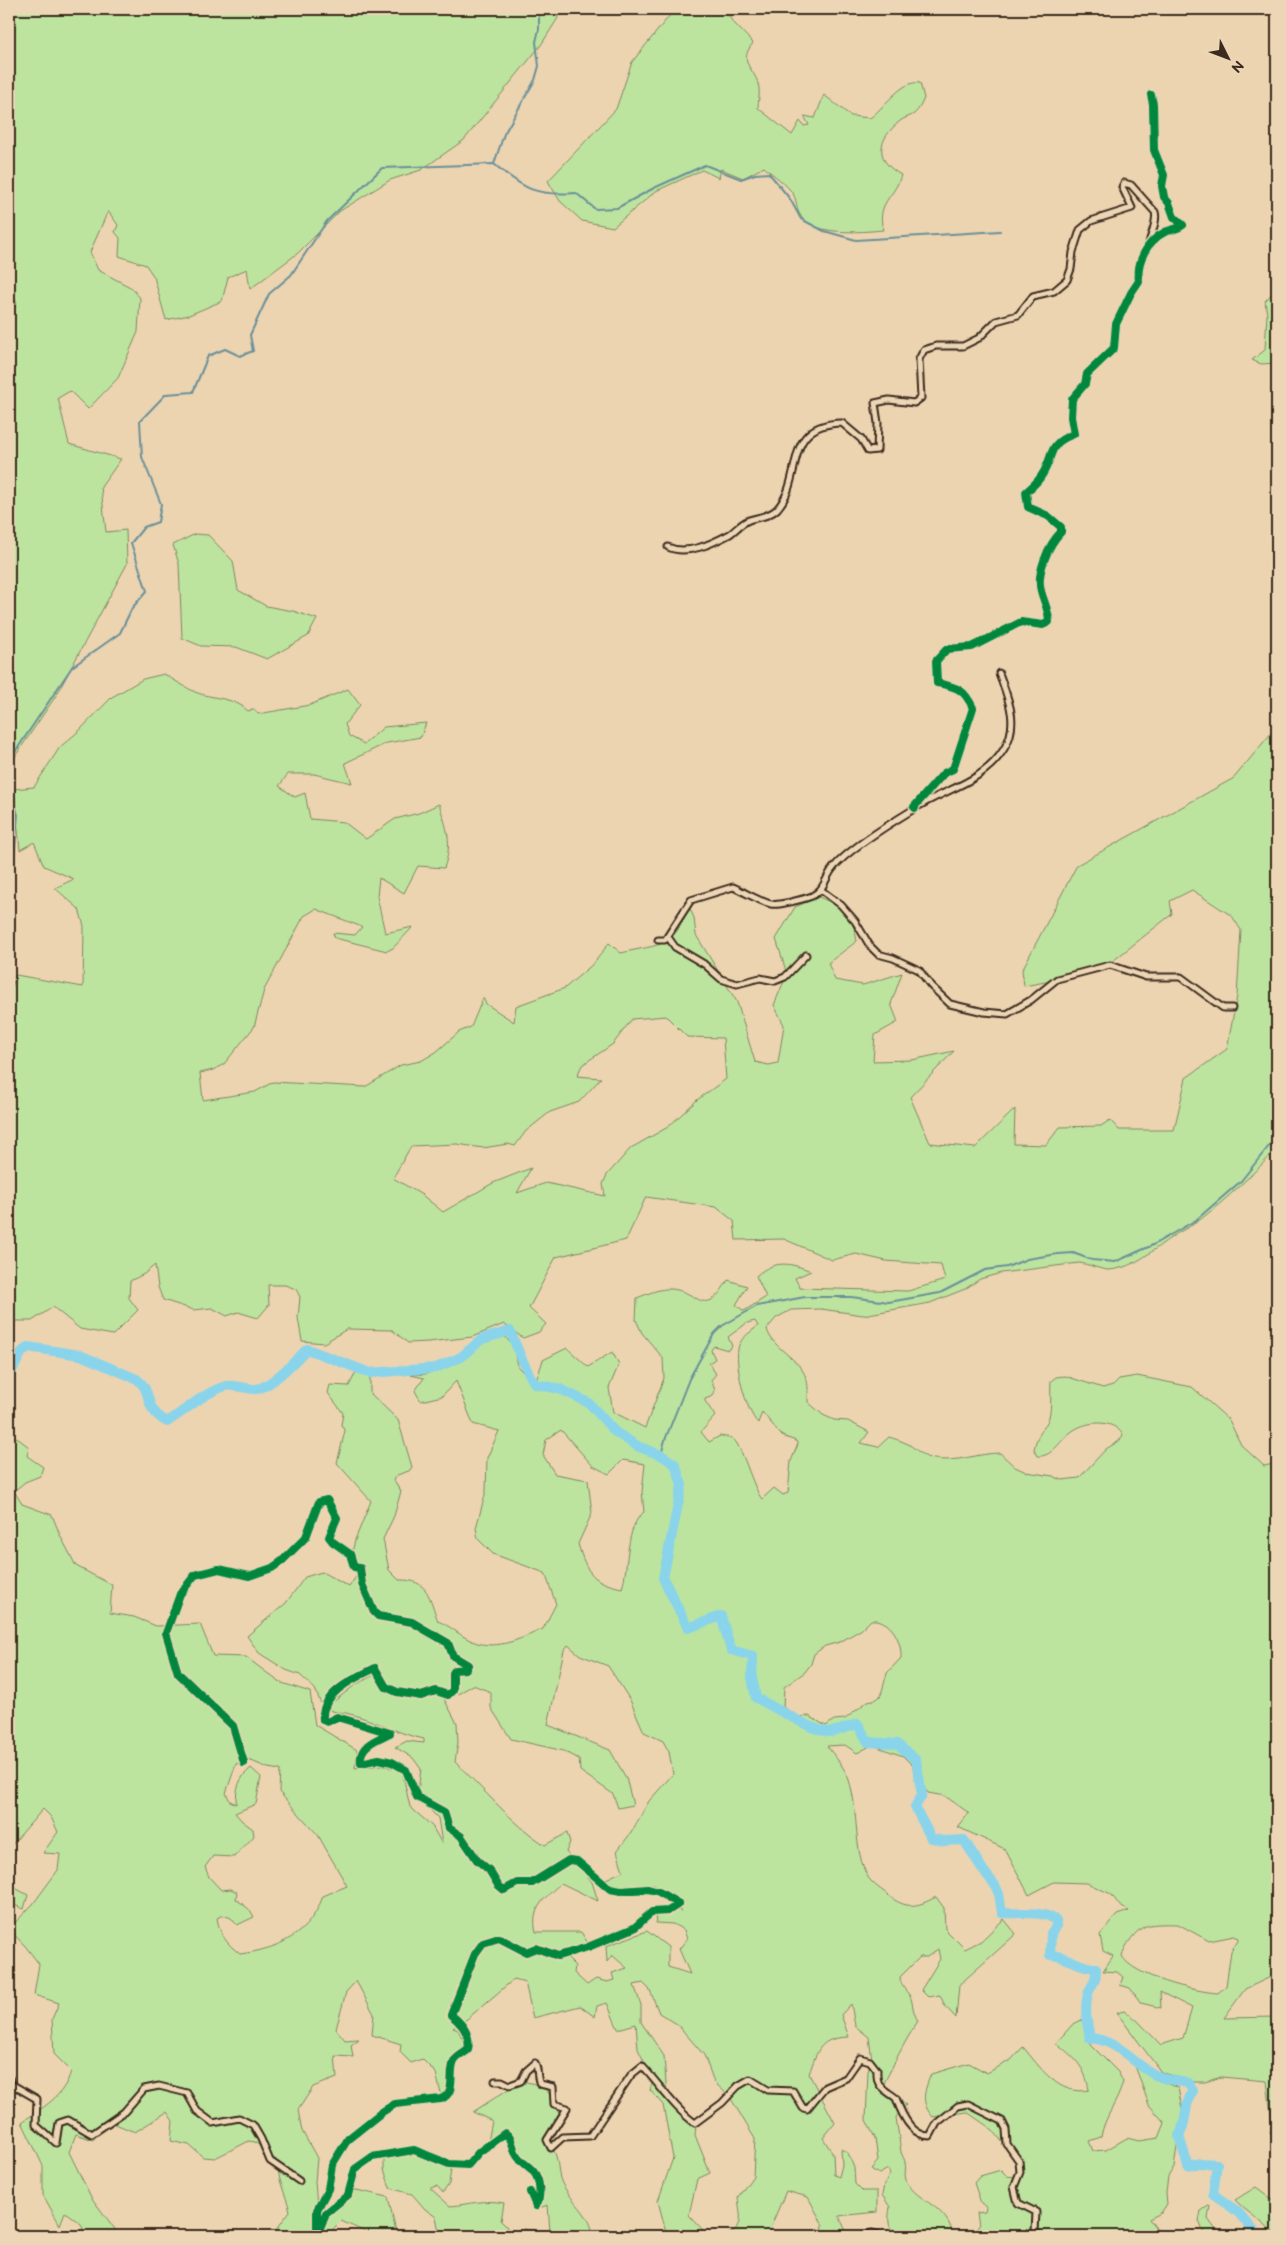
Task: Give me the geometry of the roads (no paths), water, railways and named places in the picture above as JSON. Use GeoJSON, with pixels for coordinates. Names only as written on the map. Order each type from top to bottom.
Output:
{"type":"FeatureCollection","features":[{"type":"Feature","properties":{"kind":"main road"},"geometry":{"type":"LineString","coordinates":[[868,2236],[872,2234],[879,2236]]}},
{"type":"Feature","properties":{"kind":"street"},"geometry":{"type":"LineString","coordinates":[[1148,247],[1159,236],[1183,225],[1174,217],[1169,203],[1164,197],[1162,186],[1164,175],[1154,150],[1153,104],[1151,95]]}},
{"type":"Feature","properties":{"kind":"street"},"geometry":{"type":"LineString","coordinates":[[668,547],[677,551],[691,550],[731,534],[747,521],[762,518],[776,510],[789,488],[796,453],[813,429],[824,424],[842,424],[861,440],[868,451],[877,450],[878,423],[875,403],[889,400],[914,403],[921,398],[919,359],[924,350],[936,346],[963,346],[979,338],[996,321],[1018,315],[1033,296],[1054,291],[1067,280],[1071,269],[1072,252],[1080,230],[1091,221],[1132,208],[1122,187],[1124,183],[1131,185],[1155,212],[1156,220],[1150,233],[1148,247],[1137,270],[1140,281],[1131,293],[1116,324],[1114,348],[1087,374],[1084,384],[1072,399],[1071,417],[1074,434],[1059,440],[1048,459],[1044,473],[1026,492],[1028,507],[1048,516],[1061,527],[1061,532],[1052,544],[1039,576],[1041,591],[1048,609],[1049,622],[1042,625],[1021,622],[972,647],[947,649],[936,661],[937,682],[958,688],[968,697],[973,708],[953,769],[944,773],[915,808]]}},
{"type":"Feature","properties":{"kind":"street"},"geometry":{"type":"LineString","coordinates":[[658,940],[665,940],[668,937],[691,900],[733,887],[772,904],[804,898],[821,890],[833,868],[840,861],[915,808],[957,788],[980,774],[1004,749],[1013,722],[1012,709],[1000,673]]}},
{"type":"Feature","properties":{"kind":"street"},"geometry":{"type":"LineString","coordinates":[[821,890],[841,905],[870,946],[878,954],[893,958],[919,970],[931,986],[954,1006],[1007,1014],[1031,1000],[1057,979],[1110,965],[1146,976],[1181,977],[1223,1008],[1232,1008]]}},
{"type":"Feature","properties":{"kind":"street"},"geometry":{"type":"LineString","coordinates":[[668,937],[675,947],[697,959],[711,973],[721,979],[737,984],[760,978],[775,981],[785,977],[806,955]]}},
{"type":"Feature","properties":{"kind":"street"},"geometry":{"type":"LineString","coordinates":[[244,1763],[233,1726],[178,1673],[166,1633],[180,1594],[195,1575],[219,1569],[248,1576],[272,1568],[282,1561],[306,1537],[319,1502],[327,1500],[337,1518],[329,1537],[350,1554],[354,1567],[360,1568],[362,1584],[374,1612],[378,1616],[412,1622],[448,1643],[453,1656],[468,1665],[466,1669],[455,1670],[453,1673],[453,1690],[448,1695],[436,1691],[421,1696],[397,1692],[386,1687],[375,1668],[342,1687],[326,1701],[323,1720],[327,1722],[337,1718],[390,1733],[375,1738],[368,1745],[363,1752],[362,1763],[379,1759],[392,1762],[406,1770],[417,1797],[444,1812],[449,1828],[461,1836],[476,1860],[489,1870],[498,1885],[504,1890],[517,1883],[532,1883],[569,1860],[577,1861],[610,1889],[621,1891],[648,1889],[659,1892],[679,1904],[668,1911],[652,1912],[634,1928],[623,1930],[601,1943],[558,1956],[536,1948],[526,1952],[498,1938],[483,1943],[475,1954],[451,2015],[467,2032],[469,2044],[468,2050],[456,2060],[452,2068],[452,2088],[446,2097],[441,2099],[395,2104],[348,2139],[332,2165],[328,2189],[317,2210],[317,2228],[320,2228],[326,2213],[348,2195],[355,2169],[372,2157],[414,2150],[450,2164],[468,2165],[479,2152],[505,2133],[510,2136],[516,2154],[536,2177],[539,2190],[536,2206],[530,2192]]}},
{"type":"Feature","properties":{"kind":"street"},"geometry":{"type":"LineString","coordinates":[[495,2081],[502,2081],[510,2085],[521,2081],[526,2071],[535,2063],[538,2069],[540,2084],[553,2088],[554,2104],[567,2108],[547,2140],[551,2148],[564,2137],[590,2136],[631,2075],[642,2066],[667,2097],[695,2124],[722,2103],[738,2086],[750,2079],[768,2090],[793,2091],[803,2108],[807,2109],[825,2087],[846,2078],[860,2058],[870,2061],[877,2070],[877,2082],[896,2098],[899,2108],[914,2129],[926,2136],[930,2136],[937,2123],[958,2106],[968,2104],[1002,2121],[1006,2129],[1007,2144],[1019,2161],[1020,2172],[1014,2187],[1018,2203],[1036,2212],[1035,2232],[1040,2236]]}},
{"type":"Feature","properties":{"kind":"street"},"geometry":{"type":"LineString","coordinates":[[9,2078],[11,2084],[36,2099],[36,2125],[56,2143],[59,2123],[68,2120],[92,2134],[124,2112],[144,2089],[159,2086],[187,2093],[197,2111],[213,2123],[239,2118],[253,2125],[270,2161],[299,2181]]}},
{"type":"Feature","properties":{"kind":"waterway"},"geometry":{"type":"LineString","coordinates":[[494,164],[504,134],[535,80],[539,66],[536,42],[539,29],[539,9]]}},
{"type":"Feature","properties":{"kind":"waterway"},"geometry":{"type":"LineString","coordinates":[[9,761],[72,667],[120,633],[132,608],[147,591],[131,543],[144,527],[158,522],[161,504],[142,457],[140,421],[166,394],[193,392],[208,356],[225,349],[240,356],[253,351],[250,335],[269,294],[291,275],[327,221],[382,168],[494,164],[523,185],[541,192],[576,193],[595,209],[617,208],[654,188],[705,165],[741,179],[755,174],[769,173],[790,199],[801,219],[824,231],[856,240],[1000,231]]}},
{"type":"Feature","properties":{"kind":"waterway"},"geometry":{"type":"LineString","coordinates":[[9,786],[18,815],[12,879],[9,882]]}},
{"type":"Feature","properties":{"kind":"waterway"},"geometry":{"type":"LineString","coordinates":[[661,1455],[689,1379],[714,1334],[722,1326],[757,1306],[805,1297],[851,1297],[889,1302],[940,1293],[985,1270],[1007,1267],[1027,1259],[1058,1254],[1073,1253],[1092,1260],[1115,1262],[1153,1245],[1196,1220],[1241,1181],[1277,1136]]}},
{"type":"Feature","properties":{"kind":"waterway"},"geometry":{"type":"LineString","coordinates":[[9,1376],[22,1352],[28,1347],[80,1355],[137,1379],[146,1390],[154,1411],[167,1422],[218,1389],[226,1386],[256,1389],[268,1384],[283,1373],[307,1349],[370,1373],[436,1368],[461,1357],[482,1339],[510,1331],[524,1365],[535,1384],[560,1389],[589,1403],[615,1432],[639,1447],[661,1455],[675,1464],[682,1485],[663,1578],[688,1628],[721,1616],[731,1650],[753,1656],[752,1677],[756,1698],[805,1724],[824,1731],[831,1732],[858,1724],[868,1742],[897,1744],[916,1760],[922,1795],[915,1807],[931,1838],[944,1841],[964,1840],[995,1885],[999,1894],[1002,1913],[1046,1915],[1056,1921],[1056,1927],[1051,1933],[1050,1955],[1096,1968],[1094,1983],[1089,1990],[1086,2005],[1090,2038],[1115,2046],[1154,2074],[1188,2083],[1193,2091],[1188,2102],[1184,2125],[1179,2136],[1188,2166],[1200,2163],[1217,2164],[1213,2194],[1238,2212],[1258,2236]]}}]}
